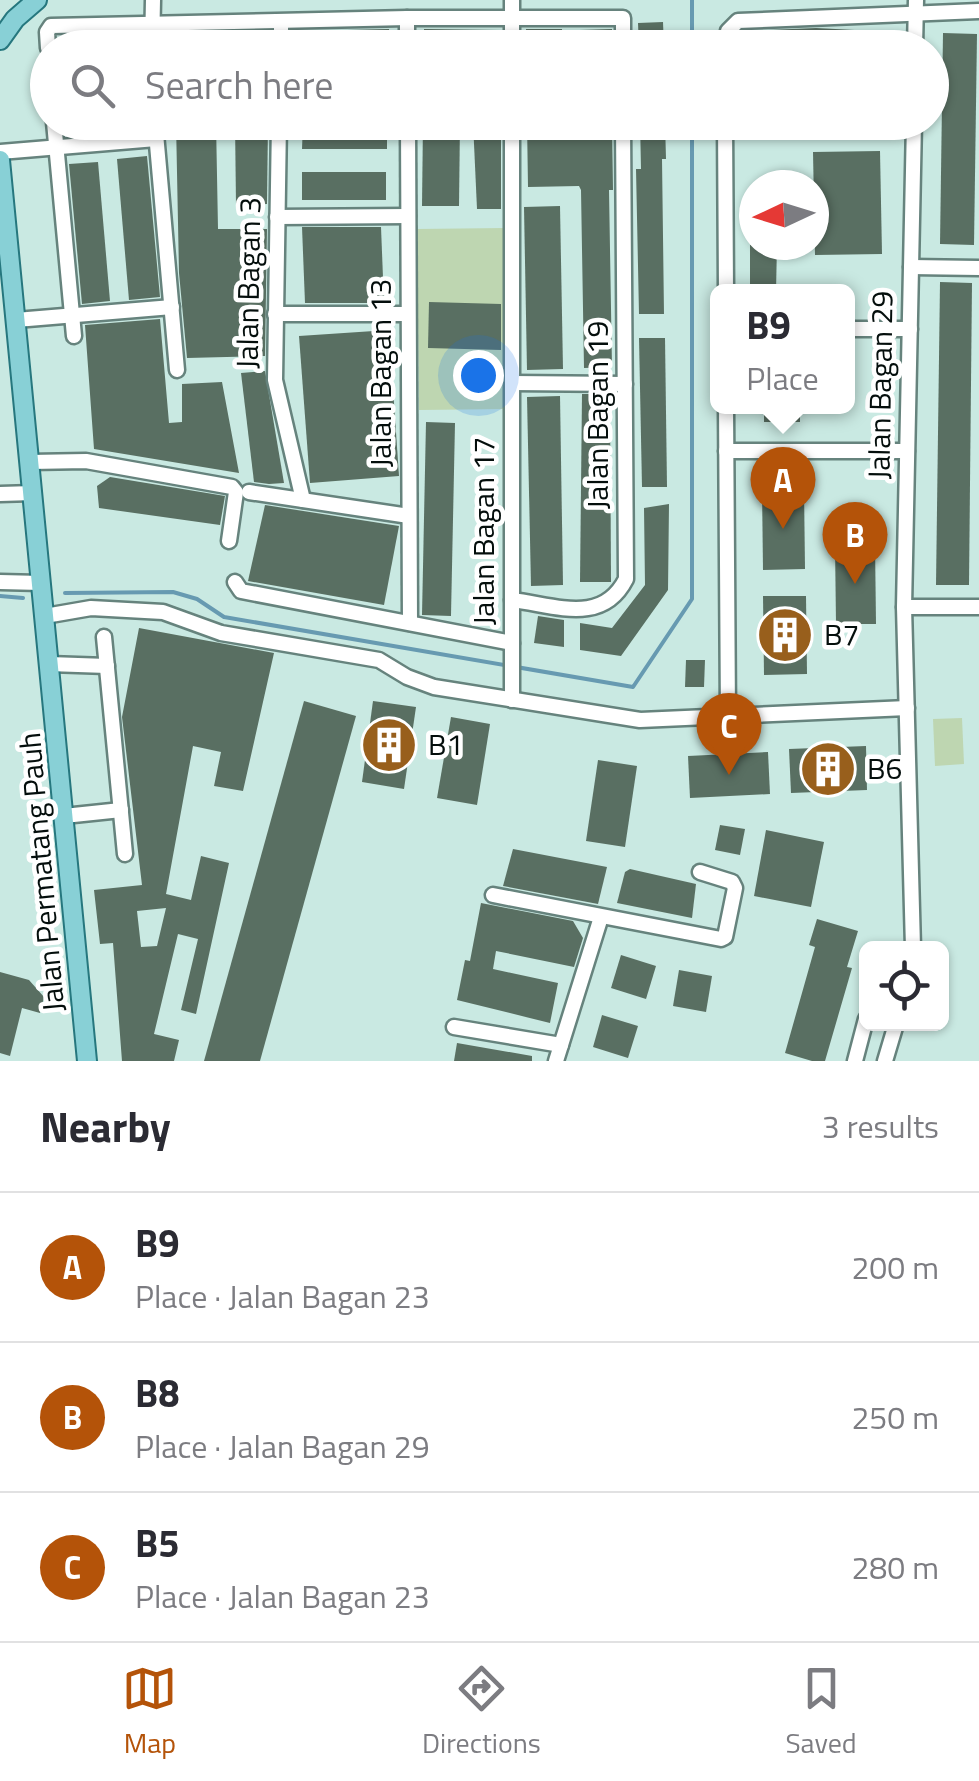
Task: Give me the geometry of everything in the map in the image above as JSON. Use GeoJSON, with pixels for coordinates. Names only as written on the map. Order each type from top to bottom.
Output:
{"type":"FeatureCollection","features":[{"type":"Feature","properties":{"kind":"main road"},"geometry":{"type":"LineString","coordinates":[[0,40],[15,18],[36,0]]}},
{"type":"Feature","properties":{"kind":"main road","name":"Jalan Permatang Pauh"},"geometry":{"type":"LineString","coordinates":[[0,160],[10,309],[30,462],[87,1061]]}},
{"type":"Feature","properties":{"kind":"main road"},"geometry":{"type":"LineString","coordinates":[[71,1061],[84,1017]]}},
{"type":"Feature","properties":{"kind":"street"},"geometry":{"type":"LineString","coordinates":[[152,30],[153,0]]}},
{"type":"Feature","properties":{"kind":"street"},"geometry":{"type":"LineString","coordinates":[[512,0],[512,30]]}},
{"type":"Feature","properties":{"kind":"street"},"geometry":{"type":"LineString","coordinates":[[729,30],[738,21],[916,6],[979,12]]}},
{"type":"Feature","properties":{"kind":"street"},"geometry":{"type":"LineString","coordinates":[[48,30],[51,26],[407,18],[623,18],[623,30]]}},
{"type":"Feature","properties":{"kind":"street"},"geometry":{"type":"LineString","coordinates":[[407,18],[407,30]]}},
{"type":"Feature","properties":{"kind":"street"},"geometry":{"type":"LineString","coordinates":[[282,22],[282,30]]}},
{"type":"Feature","properties":{"kind":"street"},"geometry":{"type":"LineString","coordinates":[[55,140],[74,336]]}},
{"type":"Feature","properties":{"kind":"street"},"geometry":{"type":"LineString","coordinates":[[0,152],[144,140]]}},
{"type":"Feature","properties":{"kind":"street"},"geometry":{"type":"LineString","coordinates":[[156,140],[177,370]]}},
{"type":"Feature","properties":{"kind":"street","name":"Jalan Bagan 3"},"geometry":{"type":"LineString","coordinates":[[279,140],[275,380],[302,500]]}},
{"type":"Feature","properties":{"kind":"street","name":"Jalan Bagan 13"},"geometry":{"type":"LineString","coordinates":[[408,140],[410,623]]}},
{"type":"Feature","properties":{"kind":"street","name":"Jalan Bagan 17"},"geometry":{"type":"LineString","coordinates":[[512,140],[512,700]]}},
{"type":"Feature","properties":{"kind":"street","name":"Jalan Bagan 19"},"geometry":{"type":"LineString","coordinates":[[512,600],[592,610],[608,602],[626,578],[624,140]]}},
{"type":"Feature","properties":{"kind":"street"},"geometry":{"type":"LineString","coordinates":[[725,140],[726,284]]}},
{"type":"Feature","properties":{"kind":"street","name":"Jalan Bagan 29"},"geometry":{"type":"LineString","coordinates":[[913,941],[904,606],[914,140]]}},
{"type":"Feature","properties":{"kind":"street"},"geometry":{"type":"LineString","coordinates":[[277,217],[408,216]]}},
{"type":"Feature","properties":{"kind":"street"},"geometry":{"type":"LineString","coordinates":[[911,268],[979,268]]}},
{"type":"Feature","properties":{"kind":"street"},"geometry":{"type":"LineString","coordinates":[[10,309],[72,316],[172,307]]}},
{"type":"Feature","properties":{"kind":"street"},"geometry":{"type":"LineString","coordinates":[[275,314],[408,314]]}},
{"type":"Feature","properties":{"kind":"street"},"geometry":{"type":"LineString","coordinates":[[855,328],[910,329]]}},
{"type":"Feature","properties":{"kind":"street"},"geometry":{"type":"LineString","coordinates":[[512,383],[625,384]]}},
{"type":"Feature","properties":{"kind":"street"},"geometry":{"type":"LineString","coordinates":[[726,414],[728,716]]}},
{"type":"Feature","properties":{"kind":"street"},"geometry":{"type":"LineString","coordinates":[[726,451],[906,451]]}},
{"type":"Feature","properties":{"kind":"street"},"geometry":{"type":"LineString","coordinates":[[30,462],[86,461],[232,487],[236,492],[229,541]]}},
{"type":"Feature","properties":{"kind":"street"},"geometry":{"type":"LineString","coordinates":[[0,494],[33,492]]}},
{"type":"Feature","properties":{"kind":"street"},"geometry":{"type":"LineString","coordinates":[[249,492],[409,516]]}},
{"type":"Feature","properties":{"kind":"street"},"geometry":{"type":"LineString","coordinates":[[0,582],[42,584]]}},
{"type":"Feature","properties":{"kind":"street"},"geometry":{"type":"LineString","coordinates":[[234,582],[242,591],[410,623],[512,649]]}},
{"type":"Feature","properties":{"kind":"street"},"geometry":{"type":"LineString","coordinates":[[904,606],[979,606]]}},
{"type":"Feature","properties":{"kind":"street"},"geometry":{"type":"LineString","coordinates":[[44,612],[91,608],[164,612],[221,632],[379,660],[434,687],[640,720],[906,708]]}},
{"type":"Feature","properties":{"kind":"street"},"geometry":{"type":"LineString","coordinates":[[104,636],[124,854]]}},
{"type":"Feature","properties":{"kind":"street"},"geometry":{"type":"LineString","coordinates":[[50,664],[107,666]]}},
{"type":"Feature","properties":{"kind":"street"},"geometry":{"type":"LineString","coordinates":[[64,816],[121,810]]}},
{"type":"Feature","properties":{"kind":"street"},"geometry":{"type":"LineString","coordinates":[[493,895],[721,939],[725,936],[735,888],[732,882],[700,872]]}},
{"type":"Feature","properties":{"kind":"street"},"geometry":{"type":"LineString","coordinates":[[556,1061],[601,917]]}},
{"type":"Feature","properties":{"kind":"street"},"geometry":{"type":"LineString","coordinates":[[454,1027],[561,1046]]}},
{"type":"Feature","properties":{"kind":"street"},"geometry":{"type":"LineString","coordinates":[[855,1061],[863,1031]]}},
{"type":"Feature","properties":{"kind":"street"},"geometry":{"type":"LineString","coordinates":[[885,1061],[894,1031]]}},
{"type":"Feature","properties":{"kind":"green space"},"geometry":{"type":"Polygon","coordinates":[[[505,228],[507,409],[419,410],[417,229],[505,228]]]}},
{"type":"Feature","properties":{"kind":"green space"},"geometry":{"type":"Polygon","coordinates":[[[962,718],[964,764],[935,766],[933,719],[962,718]]]}},
{"type":"Feature","properties":{"kind":"building"},"geometry":{"type":"Polygon","coordinates":[[[663,22],[663,30],[638,30],[638,23],[663,22]]]}},
{"type":"Feature","properties":{"kind":"building"},"geometry":{"type":"Polygon","coordinates":[[[816,28],[854,30],[767,30],[816,28]]]}},
{"type":"Feature","properties":{"kind":"building"},"geometry":{"type":"Polygon","coordinates":[[[949,33],[977,34],[974,245],[940,244],[941,140],[949,140],[949,33]]]}},
{"type":"Feature","properties":{"kind":"building"},"geometry":{"type":"Polygon","coordinates":[[[176,140],[216,140],[218,229],[267,229],[265,356],[187,358],[179,273],[176,140]]]}},
{"type":"Feature","properties":{"kind":"building"},"geometry":{"type":"Polygon","coordinates":[[[235,140],[268,140],[267,204],[236,205],[235,140]]]}},
{"type":"Feature","properties":{"kind":"building"},"geometry":{"type":"Polygon","coordinates":[[[302,140],[387,140],[387,149],[302,149],[302,140]]]}},
{"type":"Feature","properties":{"kind":"building"},"geometry":{"type":"Polygon","coordinates":[[[423,140],[460,140],[459,206],[422,206],[423,140]]]}},
{"type":"Feature","properties":{"kind":"building"},"geometry":{"type":"Polygon","coordinates":[[[474,140],[501,140],[501,209],[477,209],[474,140]]]}},
{"type":"Feature","properties":{"kind":"building"},"geometry":{"type":"Polygon","coordinates":[[[527,140],[612,140],[613,190],[609,190],[612,367],[584,368],[581,190],[579,186],[528,187],[527,140]]]}},
{"type":"Feature","properties":{"kind":"building"},"geometry":{"type":"Polygon","coordinates":[[[640,140],[665,140],[666,159],[662,159],[664,314],[639,314],[636,169],[641,169],[640,140]]]}},
{"type":"Feature","properties":{"kind":"building"},"geometry":{"type":"Polygon","coordinates":[[[880,151],[882,254],[829,255],[829,170],[813,170],[813,152],[880,151]]]}},
{"type":"Feature","properties":{"kind":"building"},"geometry":{"type":"Polygon","coordinates":[[[147,156],[160,297],[129,300],[117,159],[147,156]]]}},
{"type":"Feature","properties":{"kind":"building"},"geometry":{"type":"Polygon","coordinates":[[[98,162],[110,301],[82,304],[69,164],[98,162]]]}},
{"type":"Feature","properties":{"kind":"building"},"geometry":{"type":"Polygon","coordinates":[[[302,172],[386,172],[386,200],[302,200],[302,172]]]}},
{"type":"Feature","properties":{"kind":"building"},"geometry":{"type":"Polygon","coordinates":[[[560,206],[563,369],[527,370],[524,207],[560,206]]]}},
{"type":"Feature","properties":{"kind":"building"},"geometry":{"type":"Polygon","coordinates":[[[302,227],[381,227],[384,303],[305,303],[302,227]]]}},
{"type":"Feature","properties":{"kind":"building"},"geometry":{"type":"Polygon","coordinates":[[[750,260],[777,260],[776,284],[750,284],[750,260]]]}},
{"type":"Feature","properties":{"kind":"building"},"geometry":{"type":"Polygon","coordinates":[[[940,282],[972,283],[969,585],[936,585],[940,282]]]}},
{"type":"Feature","properties":{"kind":"building"},"geometry":{"type":"Polygon","coordinates":[[[429,302],[501,304],[501,350],[428,348],[429,302]]]}},
{"type":"Feature","properties":{"kind":"building"},"geometry":{"type":"Polygon","coordinates":[[[160,319],[169,423],[182,422],[182,384],[222,382],[239,473],[94,449],[85,325],[160,319]]]}},
{"type":"Feature","properties":{"kind":"building"},"geometry":{"type":"Polygon","coordinates":[[[389,330],[399,476],[310,483],[299,336],[389,330]]]}},
{"type":"Feature","properties":{"kind":"building"},"geometry":{"type":"Polygon","coordinates":[[[639,338],[665,338],[667,487],[642,487],[639,338]]]}},
{"type":"Feature","properties":{"kind":"building"},"geometry":{"type":"Polygon","coordinates":[[[265,371],[284,483],[254,482],[241,373],[265,371]]]}},
{"type":"Feature","properties":{"kind":"building"},"geometry":{"type":"Polygon","coordinates":[[[582,394],[610,394],[611,582],[580,582],[582,394]]]}},
{"type":"Feature","properties":{"kind":"building"},"geometry":{"type":"Polygon","coordinates":[[[560,396],[563,585],[531,586],[527,397],[560,396]]]}},
{"type":"Feature","properties":{"kind":"building"},"geometry":{"type":"Polygon","coordinates":[[[764,414],[800,414],[800,422],[764,422],[764,414]]]}},
{"type":"Feature","properties":{"kind":"building"},"geometry":{"type":"Polygon","coordinates":[[[426,422],[455,423],[451,616],[422,615],[426,422]]]}},
{"type":"Feature","properties":{"kind":"building"},"geometry":{"type":"Polygon","coordinates":[[[110,477],[225,496],[220,525],[99,508],[97,486],[110,477]]]}},
{"type":"Feature","properties":{"kind":"building"},"geometry":{"type":"Polygon","coordinates":[[[762,488],[804,488],[805,569],[763,570],[762,488]]]}},
{"type":"Feature","properties":{"kind":"building"},"geometry":{"type":"Polygon","coordinates":[[[669,504],[668,590],[621,656],[580,650],[580,623],[612,628],[645,585],[644,508],[669,504]]]}},
{"type":"Feature","properties":{"kind":"building"},"geometry":{"type":"Polygon","coordinates":[[[265,505],[399,526],[384,605],[248,581],[265,505]]]}},
{"type":"Feature","properties":{"kind":"building"},"geometry":{"type":"Polygon","coordinates":[[[835,544],[875,544],[876,624],[836,624],[835,544]]]}},
{"type":"Feature","properties":{"kind":"building","name":"B7"},"geometry":{"type":"Polygon","coordinates":[[[763,596],[806,596],[807,674],[764,675],[763,596]]]}},
{"type":"Feature","properties":{"kind":"building"},"geometry":{"type":"Polygon","coordinates":[[[538,616],[564,620],[564,647],[534,643],[538,616]]]}},
{"type":"Feature","properties":{"kind":"building"},"geometry":{"type":"Polygon","coordinates":[[[139,628],[274,653],[243,791],[214,786],[221,752],[193,746],[166,894],[191,900],[201,856],[229,863],[196,1014],[181,1010],[198,939],[178,934],[154,1034],[179,1040],[174,1061],[122,1061],[113,943],[100,944],[94,890],[142,885],[122,717],[139,628]],[[166,908],[137,911],[141,947],[157,946],[166,908]]]}},
{"type":"Feature","properties":{"kind":"building"},"geometry":{"type":"Polygon","coordinates":[[[686,660],[705,660],[704,687],[685,687],[686,660]]]}},
{"type":"Feature","properties":{"kind":"building"},"geometry":{"type":"Polygon","coordinates":[[[304,701],[356,716],[260,1061],[204,1061],[304,701]]]}},
{"type":"Feature","properties":{"kind":"building","name":"B1"},"geometry":{"type":"Polygon","coordinates":[[[373,701],[416,707],[404,789],[362,782],[373,701]]]}},
{"type":"Feature","properties":{"kind":"building"},"geometry":{"type":"Polygon","coordinates":[[[451,717],[490,724],[477,805],[437,798],[451,717]]]}},
{"type":"Feature","properties":{"kind":"building","name":"B6"},"geometry":{"type":"Polygon","coordinates":[[[866,746],[867,790],[791,793],[789,749],[866,746]]]}},
{"type":"Feature","properties":{"kind":"building"},"geometry":{"type":"Polygon","coordinates":[[[768,752],[770,794],[690,798],[688,756],[768,752]]]}},
{"type":"Feature","properties":{"kind":"building"},"geometry":{"type":"Polygon","coordinates":[[[598,760],[637,766],[625,847],[586,841],[598,760]]]}},
{"type":"Feature","properties":{"kind":"building"},"geometry":{"type":"Polygon","coordinates":[[[720,825],[745,829],[740,855],[715,850],[720,825]]]}},
{"type":"Feature","properties":{"kind":"building"},"geometry":{"type":"Polygon","coordinates":[[[766,830],[824,842],[811,907],[754,896],[766,830]]]}},
{"type":"Feature","properties":{"kind":"building"},"geometry":{"type":"Polygon","coordinates":[[[513,849],[607,867],[598,904],[503,886],[513,849]]]}},
{"type":"Feature","properties":{"kind":"building"},"geometry":{"type":"Polygon","coordinates":[[[630,869],[696,884],[692,918],[617,903],[625,872],[630,869]]]}},
{"type":"Feature","properties":{"kind":"building"},"geometry":{"type":"Polygon","coordinates":[[[481,903],[573,921],[583,938],[574,967],[496,951],[493,969],[558,983],[550,1023],[457,1000],[465,960],[470,961],[481,903]]]}},
{"type":"Feature","properties":{"kind":"building"},"geometry":{"type":"Polygon","coordinates":[[[817,919],[858,931],[847,967],[852,968],[825,1061],[785,1053],[815,947],[809,945],[817,919]]]}},
{"type":"Feature","properties":{"kind":"building"},"geometry":{"type":"Polygon","coordinates":[[[621,955],[656,966],[646,999],[611,988],[621,955]]]}},
{"type":"Feature","properties":{"kind":"building"},"geometry":{"type":"Polygon","coordinates":[[[679,970],[712,976],[706,1012],[673,1006],[679,970]]]}},
{"type":"Feature","properties":{"kind":"building"},"geometry":{"type":"Polygon","coordinates":[[[0,972],[29,980],[44,997],[40,1013],[22,1008],[10,1056],[0,1053],[0,972]]]}},
{"type":"Feature","properties":{"kind":"building"},"geometry":{"type":"Polygon","coordinates":[[[602,1015],[638,1026],[628,1058],[593,1047],[602,1015]]]}},
{"type":"Feature","properties":{"kind":"building"},"geometry":{"type":"Polygon","coordinates":[[[457,1043],[532,1056],[532,1061],[454,1061],[457,1043]]]}},
{"type":"Feature","properties":{"kind":"waterway"},"geometry":{"type":"LineString","coordinates":[[692,0],[692,30]]}},
{"type":"Feature","properties":{"kind":"waterway"},"geometry":{"type":"LineString","coordinates":[[65,593],[173,592],[197,599],[224,617],[633,687],[692,599],[692,140]]}},
{"type":"Feature","properties":{"kind":"waterway"},"geometry":{"type":"LineString","coordinates":[[0,596],[23,598]]}},
{"type":"Feature","properties":{"kind":"place","name":"B9"},"geometry":{"type":"Point","coordinates":[783,529]}},
{"type":"Feature","properties":{"kind":"place","name":"B8"},"geometry":{"type":"Point","coordinates":[855,584]}},
{"type":"Feature","properties":{"kind":"place","name":"B7"},"geometry":{"type":"Point","coordinates":[785,635]}},
{"type":"Feature","properties":{"kind":"place","name":"B1"},"geometry":{"type":"Point","coordinates":[389,745]}},
{"type":"Feature","properties":{"kind":"place","name":"B6"},"geometry":{"type":"Point","coordinates":[828,769]}},
{"type":"Feature","properties":{"kind":"place","name":"B5"},"geometry":{"type":"Point","coordinates":[729,775]}}]}
